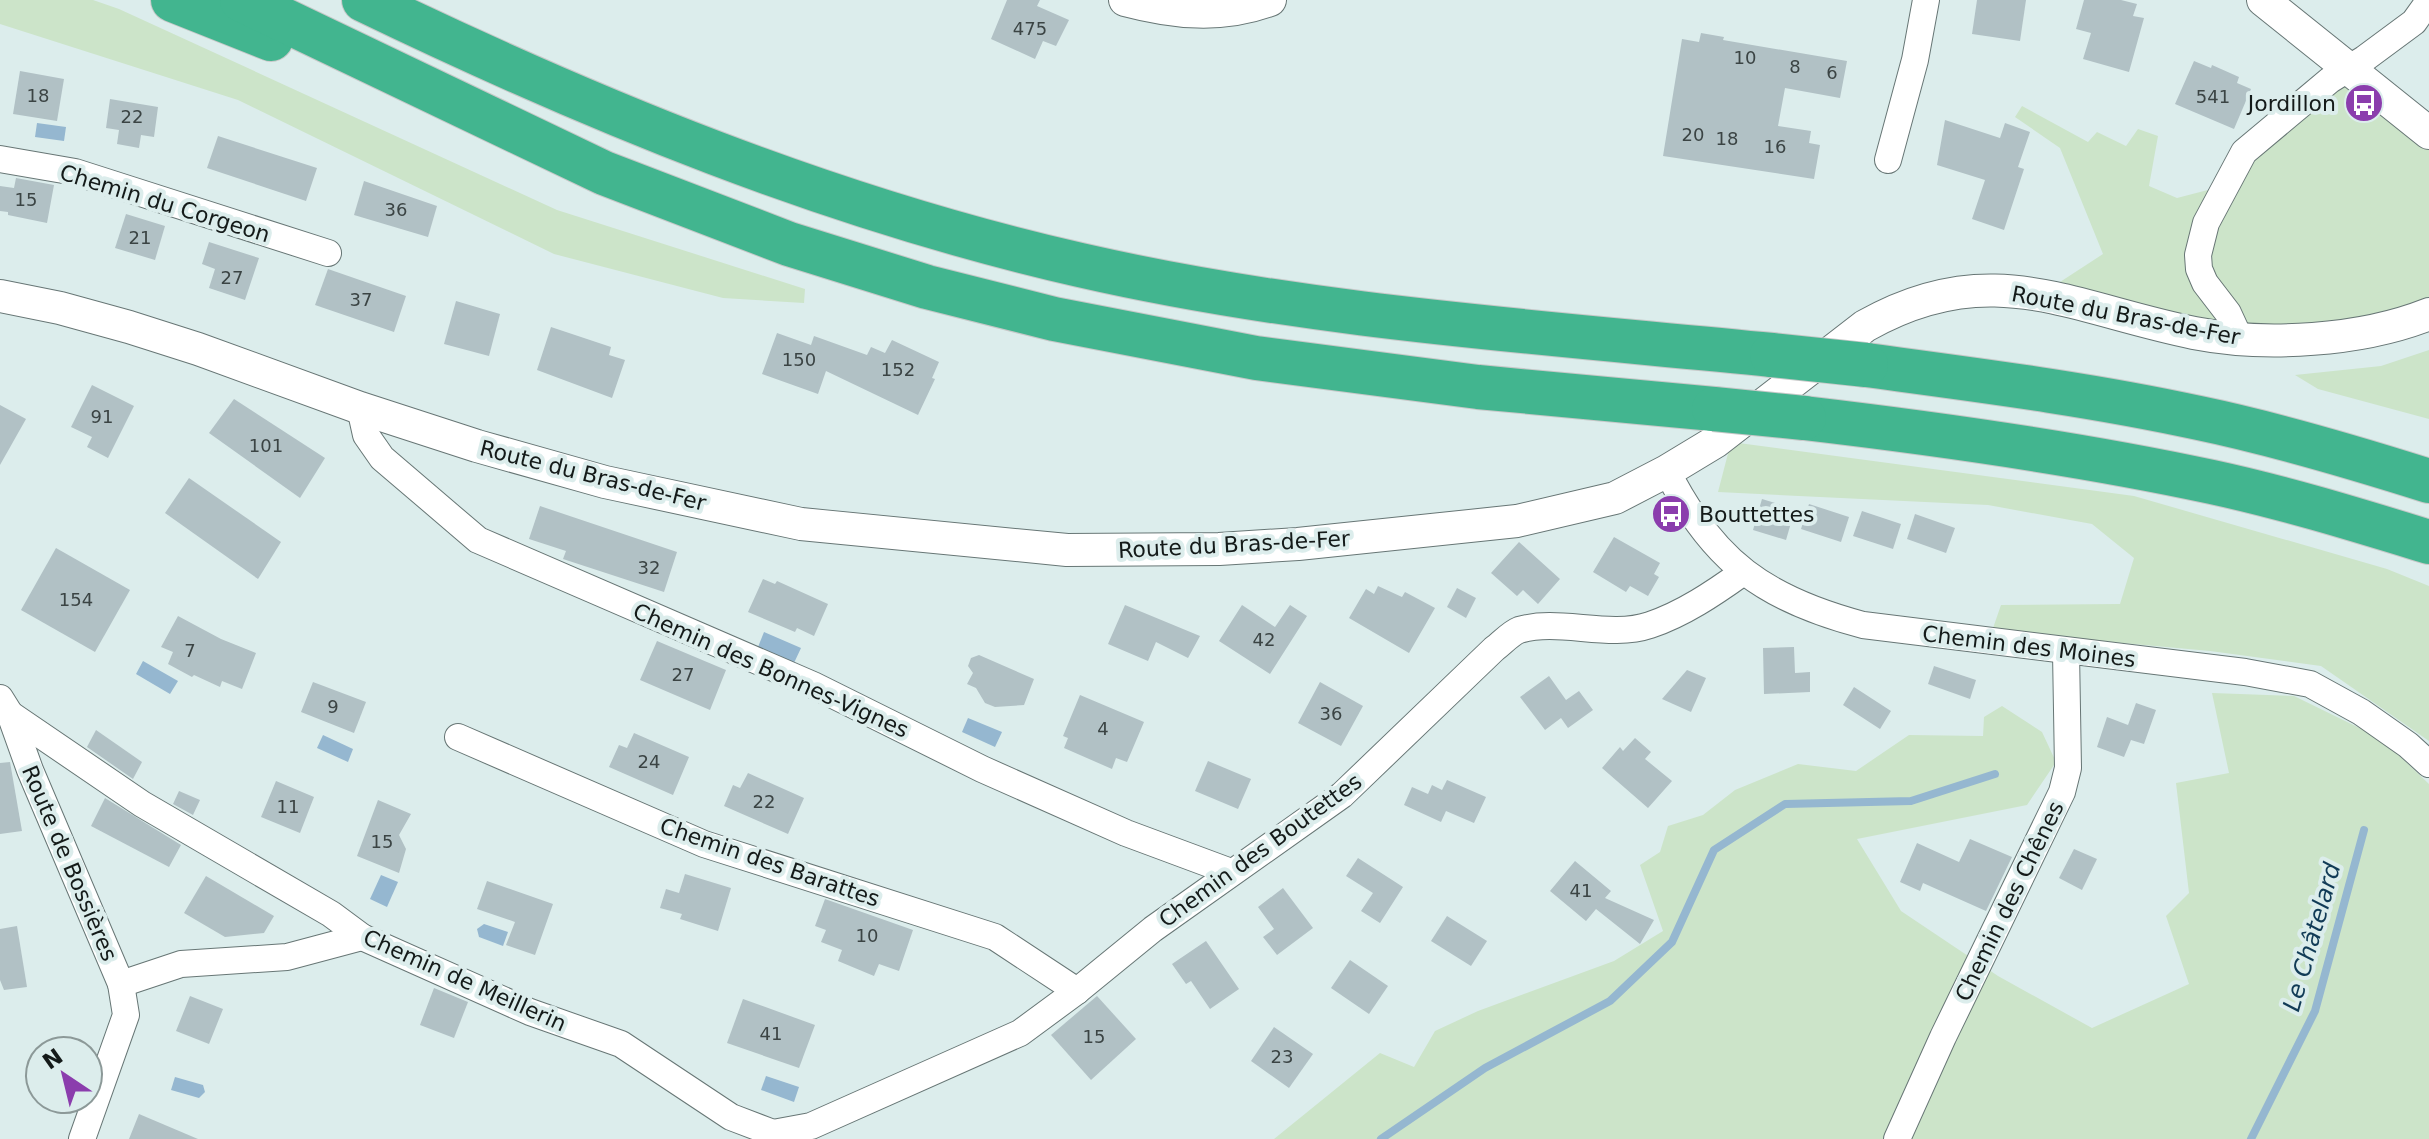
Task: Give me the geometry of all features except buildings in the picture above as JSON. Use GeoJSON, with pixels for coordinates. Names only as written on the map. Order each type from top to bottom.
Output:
{"type":"FeatureCollection","features":[{"type":"Feature","properties":{"kind":"highway"},"geometry":{"type":"LineString","coordinates":[[173,0],[726,222],[854,266],[1054,319],[1184,345],[1366,374],[1942,434],[2116,462],[2287,500],[2429,542]]}},
{"type":"Feature","properties":{"kind":"highway"},"geometry":{"type":"LineString","coordinates":[[242,0],[604,173]]}},
{"type":"Feature","properties":{"kind":"highway"},"geometry":{"type":"LineString","coordinates":[[364,0],[608,111],[750,168],[869,208],[1095,268],[1241,296],[1363,313],[1866,365],[1999,383],[2200,418],[2316,447],[2429,481]]}},
{"type":"Feature","properties":{"kind":"street"},"geometry":{"type":"LineString","coordinates":[[1125,0],[1164,10],[1203,13],[1270,0]]}},
{"type":"Feature","properties":{"kind":"street"},"geometry":{"type":"LineString","coordinates":[[1888,160],[1915,60],[1926,0]]}},
{"type":"Feature","properties":{"kind":"street"},"geometry":{"type":"LineString","coordinates":[[2263,0],[2429,133]]}},
{"type":"Feature","properties":{"kind":"street"},"geometry":{"type":"LineString","coordinates":[[2240,339],[2228,313],[2205,283],[2199,269],[2199,244],[2206,223],[2244,152],[2349,68],[2414,22],[2429,1]]}},
{"type":"Feature","properties":{"kind":"street","name":"Chemin du Corgeon"},"geometry":{"type":"LineString","coordinates":[[0,159],[75,172],[328,253]]}},
{"type":"Feature","properties":{"kind":"street","name":"Route du Bras-de-Fer"},"geometry":{"type":"LineString","coordinates":[[0,296],[129,327],[360,408],[563,471],[801,524],[1067,550],[1219,549],[1298,544],[1517,521],[1615,498],[1715,442],[1865,326],[1891,311],[1938,295],[1984,290],[2039,294],[2194,333],[2240,339],[2336,335],[2396,324],[2429,314]]}},
{"type":"Feature","properties":{"kind":"street","name":"Chemin des Bonnes-Vignes"},"geometry":{"type":"LineString","coordinates":[[360,408],[366,435],[382,458],[478,540],[813,685],[982,769],[1126,833],[1231,872]]}},
{"type":"Feature","properties":{"kind":"street","name":"Chemin des Moines"},"geometry":{"type":"LineString","coordinates":[[1667,471],[1684,504],[1707,537],[1742,573],[1809,607],[1863,625],[2245,672],[2310,684],[2361,712],[2429,764]]}},
{"type":"Feature","properties":{"kind":"street","name":"Chemin des Boutettes"},"geometry":{"type":"LineString","coordinates":[[811,1126],[1020,1033],[1153,929],[1342,795],[1494,649],[1517,631],[1541,628],[1619,630],[1649,626],[1711,595],[1742,573]]}},
{"type":"Feature","properties":{"kind":"street","name":"Chemin des Chênes"},"geometry":{"type":"LineString","coordinates":[[1897,1139],[2062,792],[2068,768],[2066,652]]}},
{"type":"Feature","properties":{"kind":"street","name":"Chemin de Meillerin"},"geometry":{"type":"LineString","coordinates":[[5,706],[142,804],[331,914],[362,937],[530,1012],[621,1044],[731,1117],[773,1133],[811,1126]]}},
{"type":"Feature","properties":{"kind":"street","name":"Route de Bossières"},"geometry":{"type":"LineString","coordinates":[[5,706],[121,984],[126,1015],[82,1139]]}},
{"type":"Feature","properties":{"kind":"street","name":"Chemin des Barattes"},"geometry":{"type":"LineString","coordinates":[[458,737],[704,844],[995,937],[1077,991]]}},
{"type":"Feature","properties":{"kind":"street","name":"Route de Bossières"},"geometry":{"type":"LineString","coordinates":[[121,984],[181,964],[287,957],[362,937]]}},
{"type":"Feature","properties":{"kind":"green space"},"geometry":{"type":"Polygon","coordinates":[[[0,0],[93,0],[119,9],[557,210],[805,289],[804,303],[723,298],[554,254],[238,100],[0,24],[0,0]]]}},
{"type":"Feature","properties":{"kind":"green space"},"geometry":{"type":"Polygon","coordinates":[[[2349,68],[2429,133],[2429,297],[2338,321],[2273,325],[2210,320],[2180,314],[2060,282],[2103,254],[2060,148],[2015,117],[2022,106],[2088,142],[2097,132],[2126,146],[2138,129],[2158,136],[2149,186],[2177,198],[2227,185],[2349,68]]]}},
{"type":"Feature","properties":{"kind":"green space"},"geometry":{"type":"Polygon","coordinates":[[[2429,350],[2429,419],[2318,389],[2295,375],[2381,366],[2429,350]]]}},
{"type":"Feature","properties":{"kind":"green space"},"geometry":{"type":"Polygon","coordinates":[[[1731,442],[2134,496],[2387,569],[2429,586],[2429,741],[2321,666],[2210,651],[1992,631],[2001,605],[2120,604],[2134,558],[2092,524],[1988,505],[1718,492],[1731,442]]]}},
{"type":"Feature","properties":{"kind":"green space"},"geometry":{"type":"Polygon","coordinates":[[[2212,693],[2294,696],[2382,739],[2429,784],[2429,1139],[1274,1139],[1380,1053],[1414,1067],[1435,1031],[1478,1011],[1614,961],[1663,931],[1640,865],[1660,852],[1668,826],[1703,815],[1735,790],[1798,764],[1856,771],[1909,735],[1983,736],[1984,717],[2002,706],[2042,732],[2056,762],[2027,805],[1857,839],[1901,911],[1998,976],[2092,1028],[2189,984],[2166,916],[2189,893],[2176,783],[2229,773],[2212,693]]]}},
{"type":"Feature","properties":{"kind":"water"},"geometry":{"type":"Polygon","coordinates":[[[37,123],[66,127],[64,141],[35,137],[37,123]]]}},
{"type":"Feature","properties":{"kind":"water"},"geometry":{"type":"Polygon","coordinates":[[[764,632],[801,648],[794,663],[758,647],[764,632]]]}},
{"type":"Feature","properties":{"kind":"water"},"geometry":{"type":"Polygon","coordinates":[[[143,661],[178,681],[170,694],[136,674],[143,661]]]}},
{"type":"Feature","properties":{"kind":"water"},"geometry":{"type":"Polygon","coordinates":[[[968,718],[1002,732],[995,747],[962,732],[968,718]]]}},
{"type":"Feature","properties":{"kind":"water"},"geometry":{"type":"Polygon","coordinates":[[[323,735],[353,749],[348,762],[317,748],[323,735]]]}},
{"type":"Feature","properties":{"kind":"water"},"geometry":{"type":"Polygon","coordinates":[[[381,875],[398,882],[387,907],[370,899],[381,875]]]}},
{"type":"Feature","properties":{"kind":"water"},"geometry":{"type":"Polygon","coordinates":[[[484,924],[508,932],[503,946],[479,937],[477,929],[484,924]]]}},
{"type":"Feature","properties":{"kind":"water"},"geometry":{"type":"Polygon","coordinates":[[[766,1076],[799,1087],[794,1102],[761,1090],[766,1076]]]}},
{"type":"Feature","properties":{"kind":"water"},"geometry":{"type":"Polygon","coordinates":[[[175,1077],[203,1085],[205,1092],[199,1098],[171,1090],[175,1077]]]}},
{"type":"Feature","properties":{"kind":"waterway"},"geometry":{"type":"LineString","coordinates":[[1381,1139],[1485,1068],[1610,1001],[1672,942],[1714,850],[1785,804],[1911,801],[1995,774]]}},
{"type":"Feature","properties":{"kind":"waterway","name":"Le Châtelard"},"geometry":{"type":"LineString","coordinates":[[2251,1139],[2315,1011],[2364,830]]}},
{"type":"Feature","properties":{"kind":"place","name":"Jordillon"},"geometry":{"type":"Point","coordinates":[2364,103]}},
{"type":"Feature","properties":{"kind":"place","name":"Bouttettes"},"geometry":{"type":"Point","coordinates":[1671,514]}}]}
